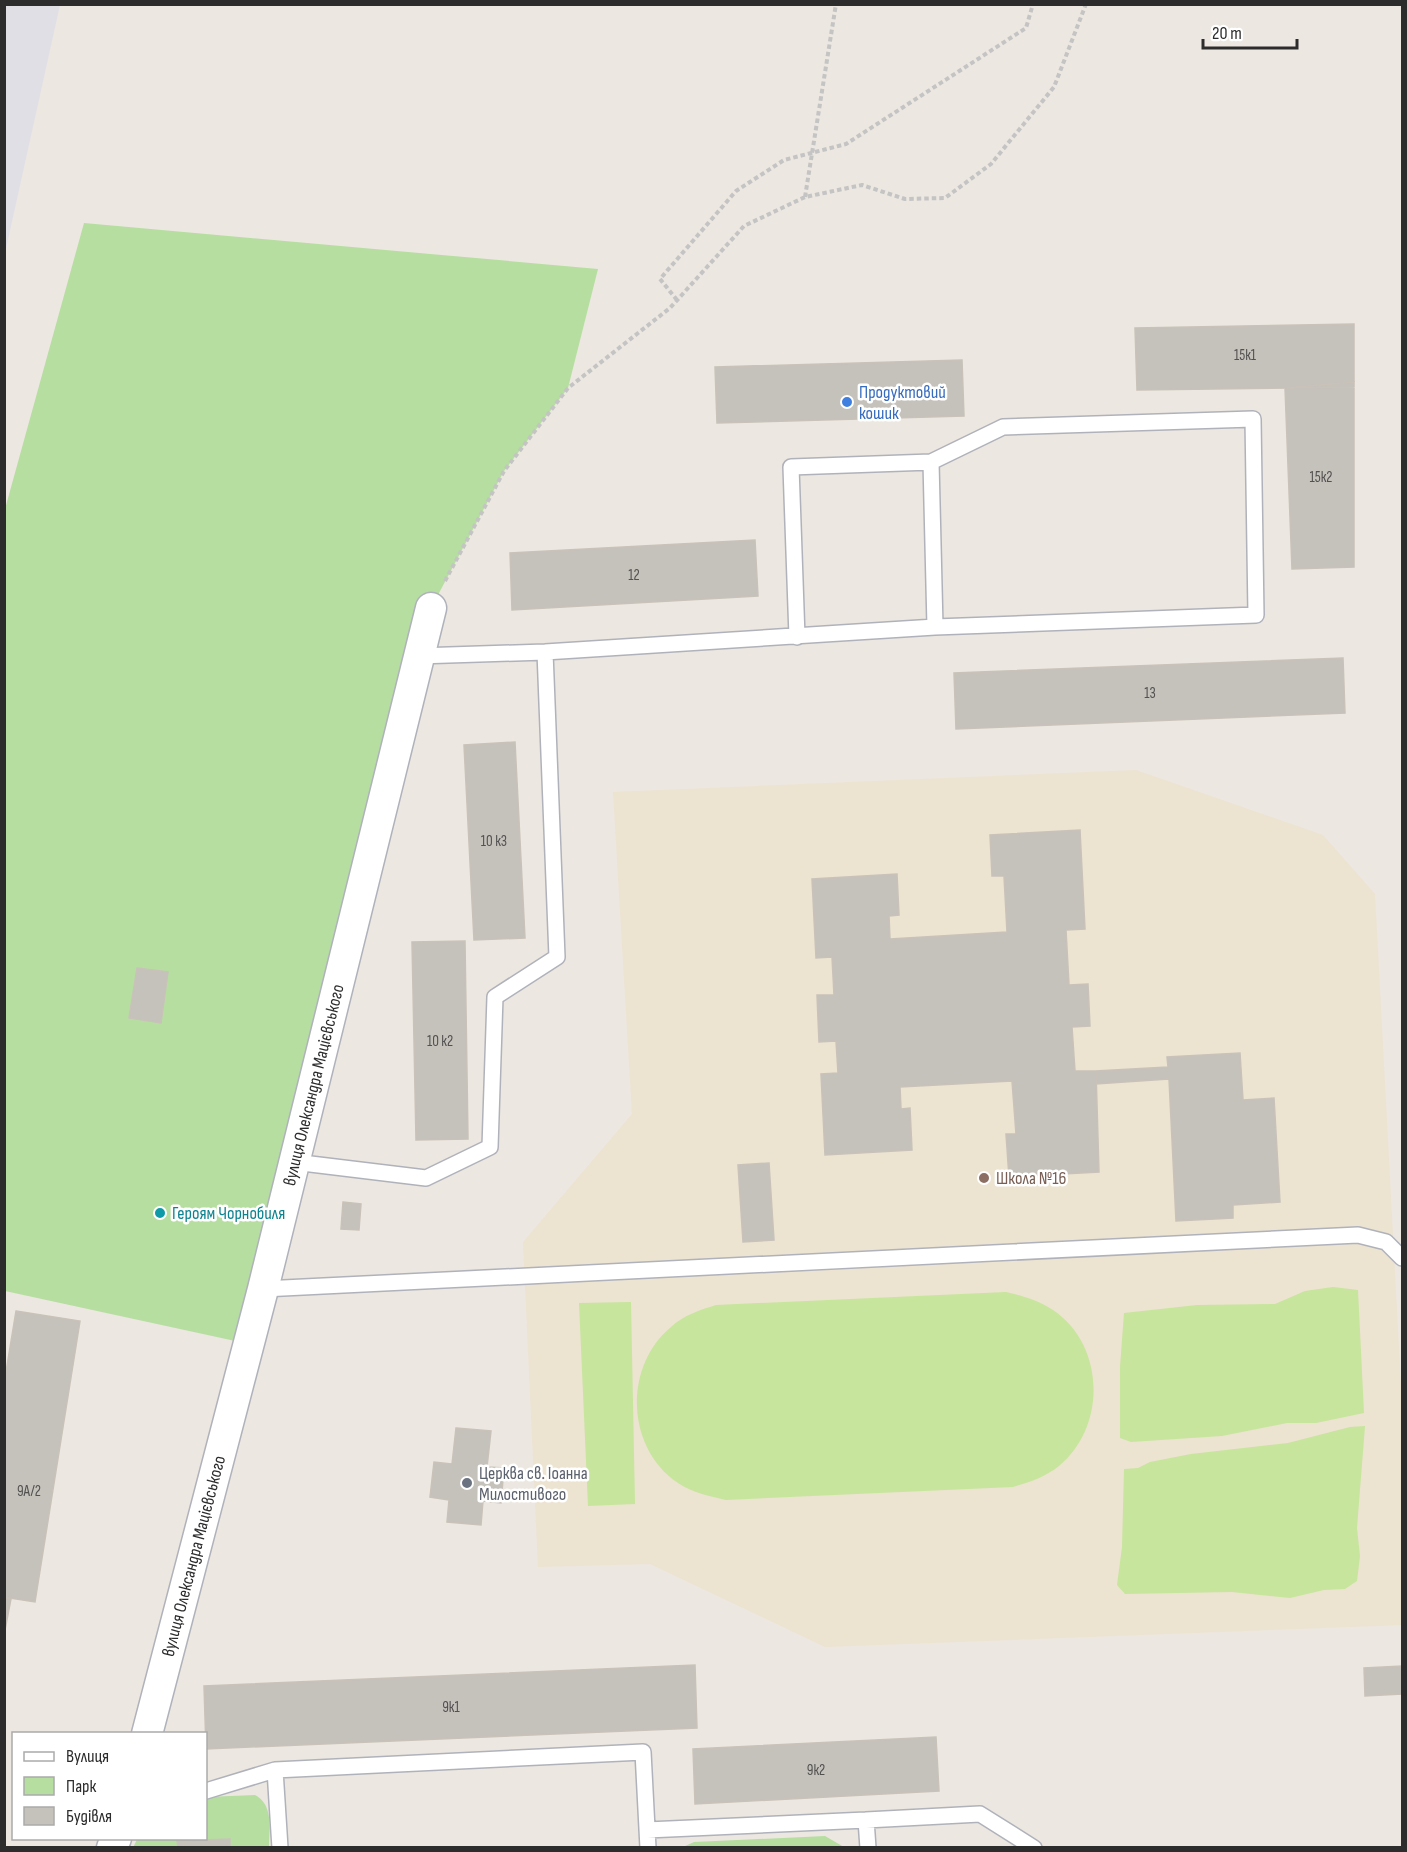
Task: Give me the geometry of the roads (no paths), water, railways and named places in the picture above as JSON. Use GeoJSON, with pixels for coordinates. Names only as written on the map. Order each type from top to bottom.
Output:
{"type":"FeatureCollection","features":[{"type":"Feature","properties":{"kind":"street","name":"вулиця Олександра Мацієвського"},"geometry":{"type":"LineString","coordinates":[[148,1732],[263,1289],[431,608]]}},
{"type":"Feature","properties":{"kind":"lane"},"geometry":{"type":"LineString","coordinates":[[418,656],[545,652],[797,637],[935,627],[1256,615],[1253,419],[1003,427],[931,462],[791,467],[797,637]]}},
{"type":"Feature","properties":{"kind":"lane"},"geometry":{"type":"LineString","coordinates":[[931,462],[935,627]]}},
{"type":"Feature","properties":{"kind":"lane"},"geometry":{"type":"LineString","coordinates":[[294,1161],[426,1178],[490,1147],[495,997],[557,957],[545,652]]}},
{"type":"Feature","properties":{"kind":"lane"},"geometry":{"type":"LineString","coordinates":[[263,1289],[1358,1235],[1386,1242],[1402,1258]]}},
{"type":"Feature","properties":{"kind":"lane"},"geometry":{"type":"LineString","coordinates":[[207,1791],[276,1770],[643,1752],[648,1848]]}},
{"type":"Feature","properties":{"kind":"lane"},"geometry":{"type":"LineString","coordinates":[[276,1770],[280,1848]]}},
{"type":"Feature","properties":{"kind":"lane"},"geometry":{"type":"LineString","coordinates":[[647,1830],[980,1814],[1034,1848]]}},
{"type":"Feature","properties":{"kind":"lane"},"geometry":{"type":"LineString","coordinates":[[866,1820],[868,1848]]}},
{"type":"Feature","properties":{"kind":"place","name":"Продуктовий кошик"},"geometry":{"type":"Point","coordinates":[847,402]}},
{"type":"Feature","properties":{"kind":"place","name":"Школа №16"},"geometry":{"type":"Point","coordinates":[984,1178]}},
{"type":"Feature","properties":{"kind":"place","name":"Героям Чорнобиля"},"geometry":{"type":"Point","coordinates":[160,1213]}},
{"type":"Feature","properties":{"kind":"place","name":"Церква св. Іоанна Милостивого"},"geometry":{"type":"Point","coordinates":[467,1483]}}]}
